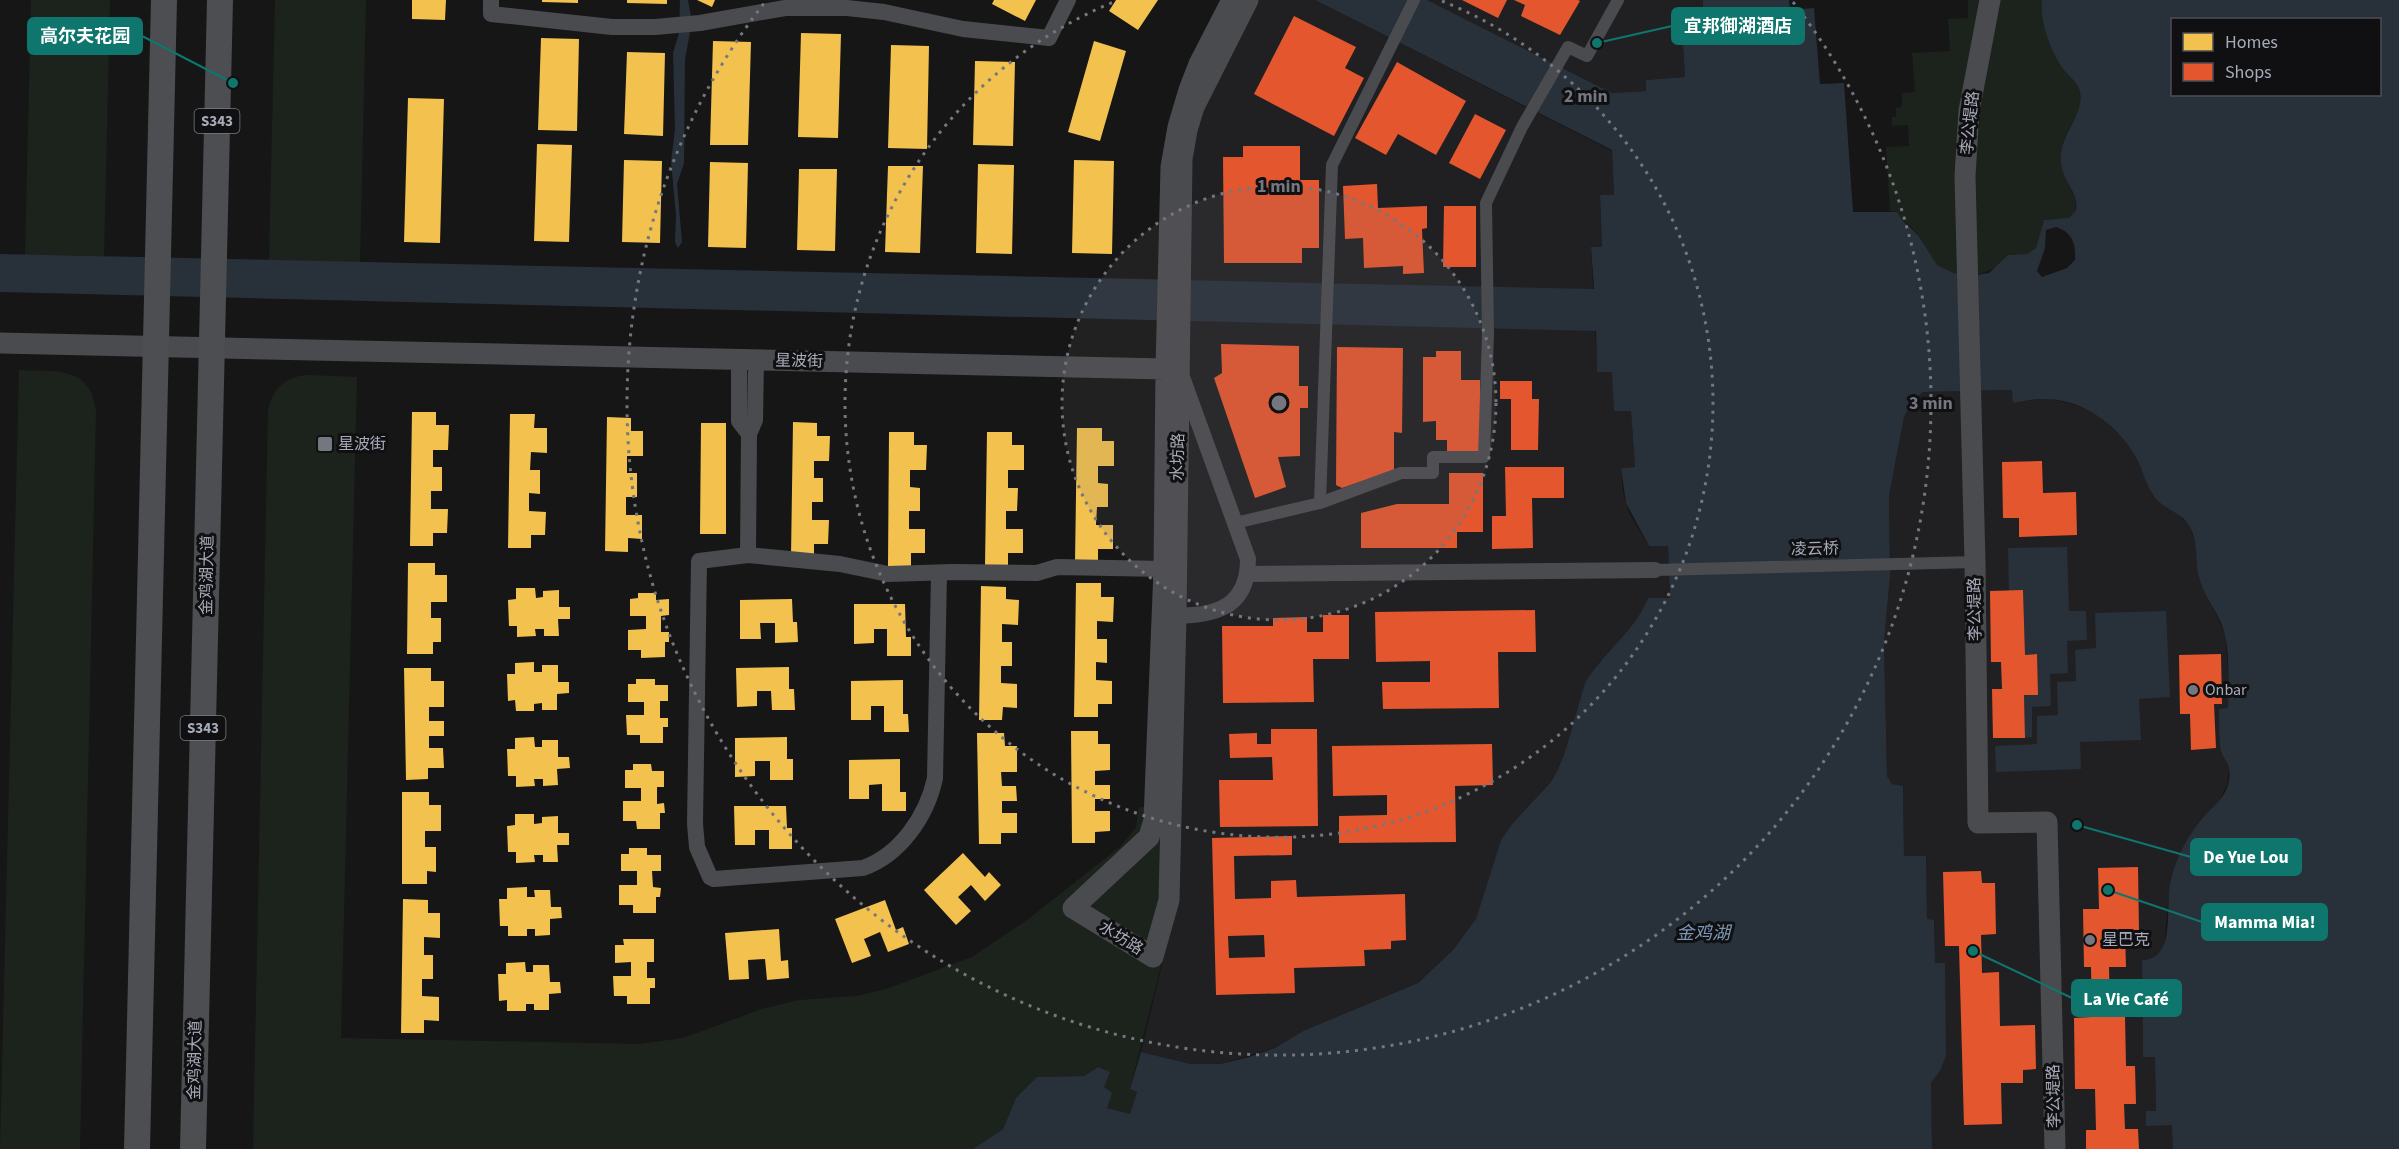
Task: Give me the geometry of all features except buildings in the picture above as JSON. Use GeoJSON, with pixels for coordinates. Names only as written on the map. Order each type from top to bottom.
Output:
{"type":"FeatureCollection","features":[{"type":"Feature","properties":{"kind":"main road"},"geometry":{"type":"LineString","coordinates":[[137,1149],[164,0]]}},
{"type":"Feature","properties":{"kind":"main road","name":"金鸡湖大道"},"geometry":{"type":"LineString","coordinates":[[193,1149],[220,0]]}},
{"type":"Feature","properties":{"kind":"street"},"geometry":{"type":"LineString","coordinates":[[491,0],[491,15],[612,27],[700,23],[785,8],[848,8],[884,12],[963,29],[1049,38],[1068,0]]}},
{"type":"Feature","properties":{"kind":"street","name":"水坊路"},"geometry":{"type":"LineString","coordinates":[[1172,369],[1164,568],[1169,616],[1152,832],[1073,908],[1153,957],[1169,900],[1169,616],[1174,267],[1171,167],[1178,127],[1199,64],[1232,0]]}},
{"type":"Feature","properties":{"kind":"street","name":"水坊路"},"geometry":{"type":"LineString","coordinates":[[1174,267],[1182,159],[1187,130],[1194,107],[1248,0]]}},
{"type":"Feature","properties":{"kind":"street"},"geometry":{"type":"LineString","coordinates":[[1320,503],[1332,165],[1414,0]]}},
{"type":"Feature","properties":{"kind":"street"},"geometry":{"type":"LineString","coordinates":[[1234,523],[1320,503],[1401,473],[1433,473],[1433,457],[1484,457],[1488,334],[1486,203],[1522,127],[1568,47],[1587,56],[1618,0]]}},
{"type":"Feature","properties":{"kind":"street","name":"李公堤路"},"geometry":{"type":"LineString","coordinates":[[1990,0],[1969,111],[1965,176],[1975,562],[1978,823],[2047,822],[2055,1149]]}},
{"type":"Feature","properties":{"kind":"street","name":"星波街"},"geometry":{"type":"LineString","coordinates":[[0,343],[1172,369]]}},
{"type":"Feature","properties":{"kind":"street"},"geometry":{"type":"LineString","coordinates":[[748,360],[739,421],[749,434],[748,555]]}},
{"type":"Feature","properties":{"kind":"street"},"geometry":{"type":"LineString","coordinates":[[1169,616],[1208,615],[1222,609],[1244,588],[1248,574],[1248,559],[1172,369]]}},
{"type":"Feature","properties":{"kind":"street"},"geometry":{"type":"LineString","coordinates":[[939,573],[935,778],[927,802],[909,832],[876,864],[863,868],[714,879],[710,877],[697,847],[695,824],[699,561],[748,555],[840,564],[888,574],[939,573],[1037,573],[1057,567],[1164,568]]}},
{"type":"Feature","properties":{"kind":"street","name":"凌云桥"},"geometry":{"type":"LineString","coordinates":[[1655,570],[1975,562]]}},
{"type":"Feature","properties":{"kind":"street"},"geometry":{"type":"LineString","coordinates":[[1248,574],[1655,570]]}},
{"type":"Feature","properties":{"kind":"shaded area"},"geometry":{"type":"Polygon","coordinates":[[[31,0],[110,0],[104,256],[25,255],[31,0]]]}},
{"type":"Feature","properties":{"kind":"shaded area"},"geometry":{"type":"Polygon","coordinates":[[[275,0],[366,0],[360,263],[269,260],[275,0]]]}},
{"type":"Feature","properties":{"kind":"shaded area"},"geometry":{"type":"Polygon","coordinates":[[[1259,0],[1315,0],[1612,151],[1614,196],[1600,196],[1602,247],[1591,247],[1597,372],[1612,372],[1631,410],[1635,467],[1621,468],[1623,492],[1629,513],[1649,546],[1668,545],[1670,598],[1643,611],[1625,636],[1601,660],[1591,674],[1585,684],[1558,769],[1551,782],[1512,824],[1501,840],[1476,920],[1453,950],[1418,983],[1303,1031],[1275,1048],[1220,1064],[1191,1064],[1141,1052],[1176,906],[1187,176],[1195,131],[1238,33],[1259,0]]]}},
{"type":"Feature","properties":{"kind":"shaded area"},"geometry":{"type":"Polygon","coordinates":[[[1427,0],[1703,0],[1704,13],[1681,15],[1685,77],[1646,80],[1646,91],[1612,93],[1427,0]]]}},
{"type":"Feature","properties":{"kind":"shaded area"},"geometry":{"type":"Polygon","coordinates":[[[1968,0],[2042,0],[2043,24],[2048,41],[2059,62],[2074,80],[2081,100],[2062,149],[2061,158],[2075,201],[2074,214],[2067,219],[2044,220],[2036,248],[2027,254],[2008,255],[1993,269],[1964,276],[1945,271],[1937,265],[1917,233],[1897,212],[1890,211],[1886,147],[1909,146],[1908,125],[1892,126],[1892,117],[1896,117],[1896,108],[1902,107],[1902,93],[1915,92],[1912,53],[1950,51],[1948,19],[1968,18],[1968,0]]]}},
{"type":"Feature","properties":{"kind":"shaded area"},"geometry":{"type":"Polygon","coordinates":[[[19,370],[57,372],[78,378],[92,395],[96,410],[80,1149],[0,1149],[19,370]]]}},
{"type":"Feature","properties":{"kind":"shaded area"},"geometry":{"type":"Polygon","coordinates":[[[310,375],[357,377],[341,1038],[639,1044],[683,1038],[762,1009],[799,1000],[856,996],[886,989],[972,957],[1027,920],[1121,846],[1136,827],[1139,807],[1179,806],[1176,906],[1130,1089],[1137,1092],[1130,1115],[1107,1108],[1098,1067],[1084,1076],[1037,1077],[1016,1098],[1003,1129],[973,1149],[253,1149],[268,409],[282,384],[294,378],[310,375]]]}},
{"type":"Feature","properties":{"kind":"shaded area"},"geometry":{"type":"Polygon","coordinates":[[[2013,390],[2014,403],[2053,399],[2078,406],[2098,415],[2122,437],[2135,455],[2153,496],[2189,525],[2196,544],[2199,579],[2225,634],[2228,708],[2220,709],[2225,757],[2229,770],[2227,785],[2219,802],[2199,822],[2176,862],[2170,881],[2164,948],[2155,958],[2142,960],[2143,1057],[2155,1056],[2156,1111],[2146,1125],[2173,1125],[2173,1149],[1932,1149],[1931,1083],[1940,1071],[1945,963],[1935,963],[1934,920],[1927,920],[1926,856],[1904,856],[1903,786],[1892,784],[1887,776],[1884,642],[1890,576],[1889,496],[1904,417],[1914,400],[1923,392],[2013,390]]]}},
{"type":"Feature","properties":{"kind":"water"},"geometry":{"type":"Polygon","coordinates":[[[680,0],[688,0],[692,22],[685,59],[684,163],[677,184],[682,242],[678,248],[675,242],[676,215],[671,162],[675,129],[673,53],[679,33],[680,0]]]}},
{"type":"Feature","properties":{"kind":"water","name":"金鸡湖"},"geometry":{"type":"Polygon","coordinates":[[[1315,0],[1427,0],[1612,93],[1646,91],[1646,80],[1685,77],[1681,15],[1703,13],[1703,0],[1789,0],[1790,10],[1814,8],[1820,84],[1844,83],[1853,212],[1897,212],[1918,235],[1937,265],[1953,273],[1972,276],[1989,273],[2008,255],[2027,254],[2036,248],[2044,220],[2069,218],[2076,210],[2074,196],[2062,170],[2061,154],[2065,138],[2079,108],[2080,92],[2076,83],[2059,63],[2051,46],[2042,17],[2042,0],[2399,0],[2399,1149],[2173,1149],[2172,1125],[2146,1126],[2146,1111],[2156,1111],[2155,1057],[2143,1057],[2142,960],[2153,958],[2161,951],[2165,941],[2171,879],[2182,848],[2200,821],[2223,796],[2228,785],[2230,772],[2220,746],[2219,709],[2228,708],[2228,653],[2223,628],[2200,581],[2194,538],[2188,524],[2156,499],[2134,454],[2117,432],[2082,407],[2054,399],[2033,399],[2013,403],[2012,390],[1923,392],[1914,400],[1904,417],[1889,496],[1890,576],[1884,642],[1887,776],[1892,784],[1903,786],[1904,856],[1926,856],[1927,919],[1934,920],[1935,963],[1945,963],[1946,1055],[1940,1071],[1931,1083],[1932,1149],[973,1149],[1003,1129],[1016,1098],[1037,1077],[1084,1076],[1098,1067],[1110,1072],[1104,1087],[1112,1093],[1107,1108],[1130,1114],[1137,1092],[1130,1089],[1141,1052],[1191,1064],[1220,1064],[1249,1057],[1275,1048],[1303,1031],[1418,983],[1453,950],[1476,919],[1501,840],[1512,824],[1551,782],[1558,769],[1585,683],[1635,622],[1648,598],[1670,598],[1668,546],[1649,546],[1626,503],[1621,468],[1635,467],[1631,411],[1614,411],[1612,372],[1597,372],[1596,331],[0,292],[0,254],[1594,289],[1591,247],[1602,247],[1600,195],[1614,195],[1612,150],[1315,0]],[[2056,227],[2046,230],[2045,248],[2037,271],[2042,277],[2067,268],[2075,260],[2072,239],[2056,227]]]}},
{"type":"Feature","properties":{"kind":"water"},"geometry":{"type":"Polygon","coordinates":[[[2067,547],[2069,611],[2086,611],[2087,640],[2067,641],[2068,673],[2050,674],[2051,706],[2032,707],[2032,737],[2025,738],[2024,695],[2037,695],[2036,654],[2025,655],[2023,591],[2009,591],[2008,548],[2067,547]]]}},
{"type":"Feature","properties":{"kind":"water"},"geometry":{"type":"Polygon","coordinates":[[[2166,611],[2170,697],[2139,699],[2141,740],[2080,742],[2081,769],[1996,772],[1995,746],[2037,744],[2037,716],[2058,715],[2057,682],[2076,681],[2075,650],[2096,648],[2095,613],[2166,611]]]}},
{"type":"Feature","properties":{"kind":"place","name":"宜邦御湖酒店"},"geometry":{"type":"Point","coordinates":[1597,43]}},
{"type":"Feature","properties":{"kind":"place","name":"高尔夫花园"},"geometry":{"type":"Point","coordinates":[233,83]}},
{"type":"Feature","properties":{"kind":"place","name":"星波街"},"geometry":{"type":"Point","coordinates":[325,444]}},
{"type":"Feature","properties":{"kind":"place","name":"Onbar"},"geometry":{"type":"Point","coordinates":[2193,690]}},
{"type":"Feature","properties":{"kind":"place","name":"De Yue Lou"},"geometry":{"type":"Point","coordinates":[2077,825]}},
{"type":"Feature","properties":{"kind":"place","name":"Mamma Mia!"},"geometry":{"type":"Point","coordinates":[2108,890]}},
{"type":"Feature","properties":{"kind":"place","name":"星巴克"},"geometry":{"type":"Point","coordinates":[2090,940]}},
{"type":"Feature","properties":{"kind":"place","name":"La Vie Café"},"geometry":{"type":"Point","coordinates":[1973,951]}}]}
